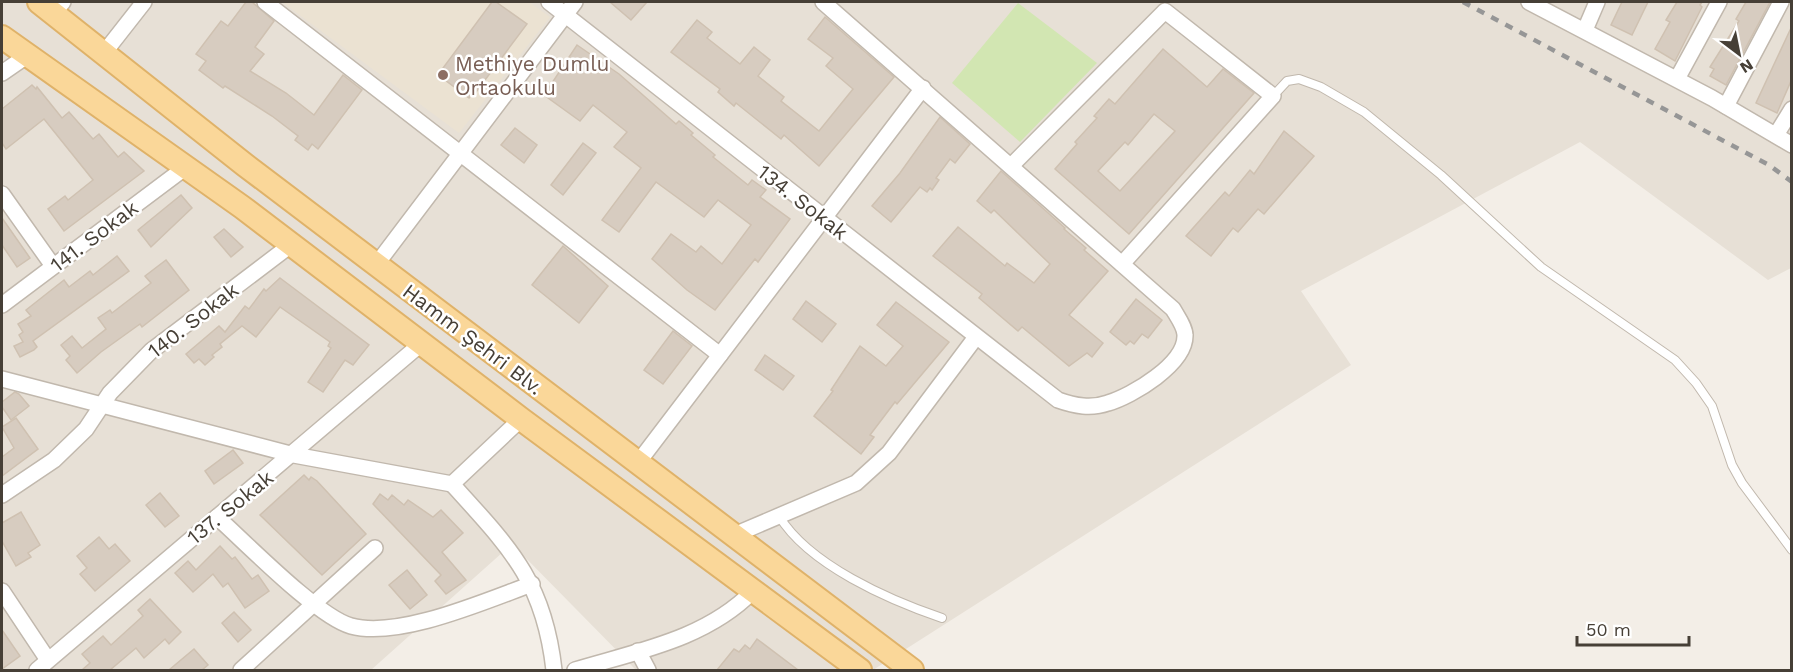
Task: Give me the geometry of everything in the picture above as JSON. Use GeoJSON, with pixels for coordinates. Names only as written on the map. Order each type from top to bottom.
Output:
{"type":"FeatureCollection","features":[{"type":"Feature","properties":{"kind":"main road","name":"Hamm Şehri Blv."},"geometry":{"type":"LineString","coordinates":[[52,5],[104,53],[245,165],[732,536],[912,670]]}},
{"type":"Feature","properties":{"kind":"main road","name":"Hamm Şehri Blv."},"geometry":{"type":"LineString","coordinates":[[2,37],[292,244],[521,419],[860,670]]}},
{"type":"Feature","properties":{"kind":"street"},"geometry":{"type":"LineString","coordinates":[[104,53],[144,2]]}},
{"type":"Feature","properties":{"kind":"street"},"geometry":{"type":"LineString","coordinates":[[265,2],[720,355]]}},
{"type":"Feature","properties":{"kind":"street","name":"134. Sokak"},"geometry":{"type":"LineString","coordinates":[[549,2],[571,8],[823,219],[1058,400],[1079,407],[1108,404],[1135,391],[1167,369],[1181,350],[1185,334],[1173,309],[1122,264]]}},
{"type":"Feature","properties":{"kind":"street"},"geometry":{"type":"LineString","coordinates":[[823,2],[1122,264],[1273,96],[1165,11],[1011,166]]}},
{"type":"Feature","properties":{"kind":"street"},"geometry":{"type":"LineString","coordinates":[[1529,2],[1557,8],[1585,30],[1791,144]]}},
{"type":"Feature","properties":{"kind":"street"},"geometry":{"type":"LineString","coordinates":[[1585,30],[1597,2]]}},
{"type":"Feature","properties":{"kind":"street"},"geometry":{"type":"LineString","coordinates":[[1677,79],[1719,2]]}},
{"type":"Feature","properties":{"kind":"street"},"geometry":{"type":"LineString","coordinates":[[1726,106],[1781,2]]}},
{"type":"Feature","properties":{"kind":"street"},"geometry":{"type":"LineString","coordinates":[[376,265],[571,8]]}},
{"type":"Feature","properties":{"kind":"street"},"geometry":{"type":"LineString","coordinates":[[2,73],[28,55]]}},
{"type":"Feature","properties":{"kind":"street"},"geometry":{"type":"LineString","coordinates":[[637,464],[923,88]]}},
{"type":"Feature","properties":{"kind":"street"},"geometry":{"type":"LineString","coordinates":[[1776,135],[1791,109]]}},
{"type":"Feature","properties":{"kind":"street","name":"141. Sokak"},"geometry":{"type":"LineString","coordinates":[[2,305],[186,167]]}},
{"type":"Feature","properties":{"kind":"street"},"geometry":{"type":"LineString","coordinates":[[2,194],[53,266]]}},
{"type":"Feature","properties":{"kind":"street","name":"140. Sokak"},"geometry":{"type":"LineString","coordinates":[[2,495],[54,460],[86,429],[100,404],[151,351],[292,244]]}},
{"type":"Feature","properties":{"kind":"street"},"geometry":{"type":"LineString","coordinates":[[732,536],[856,483],[889,453],[976,337]]}},
{"type":"Feature","properties":{"kind":"street","name":"137. Sokak"},"geometry":{"type":"LineString","coordinates":[[43,665],[217,517],[294,455],[422,343]]}},
{"type":"Feature","properties":{"kind":"street"},"geometry":{"type":"LineString","coordinates":[[2,379],[294,455],[452,484],[512,551],[532,584],[550,641],[554,670]]}},
{"type":"Feature","properties":{"kind":"street"},"geometry":{"type":"LineString","coordinates":[[452,484],[521,419]]}},
{"type":"Feature","properties":{"kind":"street"},"geometry":{"type":"LineString","coordinates":[[217,517],[314,604],[350,626],[374,629],[401,627],[532,584]]}},
{"type":"Feature","properties":{"kind":"street"},"geometry":{"type":"LineString","coordinates":[[241,670],[375,548]]}},
{"type":"Feature","properties":{"kind":"street"},"geometry":{"type":"LineString","coordinates":[[2,591],[43,665]]}},
{"type":"Feature","properties":{"kind":"street"},"geometry":{"type":"LineString","coordinates":[[575,670],[702,629],[737,608],[753,591]]}},
{"type":"Feature","properties":{"kind":"street"},"geometry":{"type":"LineString","coordinates":[[638,651],[648,670]]}},
{"type":"Feature","properties":{"kind":"lane"},"geometry":{"type":"LineString","coordinates":[[1273,96],[1287,81],[1299,79],[1321,87],[1364,112],[1441,175],[1542,267],[1675,360],[1696,382],[1712,406],[1732,465],[1742,483],[1791,550]]}},
{"type":"Feature","properties":{"kind":"lane"},"geometry":{"type":"LineString","coordinates":[[779,516],[799,541],[842,571],[902,604],[942,618]]}},
{"type":"Feature","properties":{"kind":"shaded area"},"geometry":{"type":"Polygon","coordinates":[[[2,2],[1791,2],[1791,268],[1768,280],[1580,142],[1301,291],[1351,365],[873,670],[636,670],[512,544],[371,670],[2,670],[2,2]]]}},
{"type":"Feature","properties":{"kind":"shaded area","name":"Methiye Dumlu Ortaokulu"},"geometry":{"type":"Polygon","coordinates":[[[282,2],[529,2],[550,17],[459,133],[282,2]]]}},
{"type":"Feature","properties":{"kind":"green space"},"geometry":{"type":"Polygon","coordinates":[[[1018,3],[1097,63],[1020,142],[952,83],[1018,3]]]}},
{"type":"Feature","properties":{"kind":"building"},"geometry":{"type":"Polygon","coordinates":[[[246,2],[252,2],[274,21],[255,47],[264,54],[250,71],[286,93],[314,115],[343,75],[362,90],[318,149],[312,144],[308,150],[295,140],[298,136],[272,116],[225,86],[223,88],[199,70],[206,61],[196,54],[221,21],[228,26],[246,2]]]}},
{"type":"Feature","properties":{"kind":"building"},"geometry":{"type":"Polygon","coordinates":[[[492,2],[496,2],[527,24],[476,92],[474,91],[469,98],[441,77],[446,70],[443,68],[492,2]]]}},
{"type":"Feature","properties":{"kind":"building"},"geometry":{"type":"Polygon","coordinates":[[[610,2],[647,2],[631,20],[610,2]]]}},
{"type":"Feature","properties":{"kind":"building"},"geometry":{"type":"Polygon","coordinates":[[[1622,2],[1648,2],[1632,35],[1611,25],[1622,2]]]}},
{"type":"Feature","properties":{"kind":"building"},"geometry":{"type":"Polygon","coordinates":[[[1677,2],[1702,2],[1700,5],[1702,7],[1675,61],[1655,49],[1670,22],[1666,20],[1677,2]]]}},
{"type":"Feature","properties":{"kind":"building"},"geometry":{"type":"Polygon","coordinates":[[[1746,2],[1770,2],[1726,85],[1710,76],[1714,69],[1710,67],[1739,21],[1736,19],[1746,2]]]}},
{"type":"Feature","properties":{"kind":"building"},"geometry":{"type":"Polygon","coordinates":[[[825,17],[894,77],[819,166],[784,135],[781,139],[736,103],[734,106],[718,92],[720,89],[671,52],[697,20],[712,32],[707,38],[740,64],[754,47],[770,60],[758,76],[784,97],[781,101],[819,131],[853,89],[826,66],[833,58],[808,39],[825,17]]]}},
{"type":"Feature","properties":{"kind":"building"},"geometry":{"type":"Polygon","coordinates":[[[1791,28],[1791,81],[1777,113],[1756,103],[1791,28]]]}},
{"type":"Feature","properties":{"kind":"building"},"geometry":{"type":"Polygon","coordinates":[[[577,45],[619,74],[676,124],[679,121],[693,133],[691,135],[715,155],[713,157],[748,185],[752,180],[766,190],[760,197],[790,219],[758,262],[755,259],[715,310],[687,290],[652,259],[671,234],[696,252],[701,246],[722,264],[751,225],[718,200],[704,217],[656,182],[619,232],[602,220],[641,168],[614,147],[627,132],[593,105],[580,121],[544,95],[577,45]]]}},
{"type":"Feature","properties":{"kind":"building"},"geometry":{"type":"Polygon","coordinates":[[[1163,49],[1207,87],[1223,69],[1254,93],[1129,234],[1055,169],[1077,144],[1075,142],[1097,118],[1094,116],[1109,99],[1115,104],[1163,49]],[[1154,114],[1128,145],[1125,142],[1098,171],[1120,191],[1175,131],[1154,114]]]}},
{"type":"Feature","properties":{"kind":"building"},"geometry":{"type":"Polygon","coordinates":[[[32,85],[36,89],[37,87],[62,118],[69,112],[93,139],[99,134],[118,157],[124,152],[144,171],[64,231],[48,209],[65,196],[68,200],[93,180],[44,119],[6,149],[2,143],[2,109],[32,85]]]}},
{"type":"Feature","properties":{"kind":"building"},"geometry":{"type":"Polygon","coordinates":[[[940,117],[970,144],[955,163],[950,159],[936,178],[939,180],[932,190],[930,188],[927,192],[920,187],[891,222],[872,206],[900,173],[940,117]]]}},
{"type":"Feature","properties":{"kind":"building"},"geometry":{"type":"Polygon","coordinates":[[[515,128],[537,145],[524,163],[501,145],[515,128]]]}},
{"type":"Feature","properties":{"kind":"building"},"geometry":{"type":"Polygon","coordinates":[[[1284,131],[1314,156],[1264,214],[1258,209],[1238,232],[1233,228],[1211,256],[1186,236],[1225,192],[1229,196],[1250,170],[1254,174],[1284,131]]]}},
{"type":"Feature","properties":{"kind":"building"},"geometry":{"type":"Polygon","coordinates":[[[583,143],[596,153],[563,195],[551,185],[583,143]]]}},
{"type":"Feature","properties":{"kind":"building"},"geometry":{"type":"Polygon","coordinates":[[[1001,171],[1065,228],[1086,248],[1084,250],[1108,271],[1069,315],[1103,343],[1092,357],[1087,353],[1069,366],[1022,327],[1018,331],[979,298],[982,294],[933,256],[958,227],[1005,266],[1007,263],[1034,283],[1050,264],[994,210],[991,213],[977,201],[1001,171]]]}},
{"type":"Feature","properties":{"kind":"building"},"geometry":{"type":"Polygon","coordinates":[[[181,195],[192,208],[151,247],[138,230],[181,195]]]}},
{"type":"Feature","properties":{"kind":"building"},"geometry":{"type":"Polygon","coordinates":[[[2,218],[30,258],[17,267],[2,245],[2,218]]]}},
{"type":"Feature","properties":{"kind":"building"},"geometry":{"type":"Polygon","coordinates":[[[224,229],[243,247],[231,257],[214,237],[224,229]]]}},
{"type":"Feature","properties":{"kind":"building"},"geometry":{"type":"Polygon","coordinates":[[[563,246],[608,286],[579,323],[532,285],[563,246]]]}},
{"type":"Feature","properties":{"kind":"building"},"geometry":{"type":"Polygon","coordinates":[[[117,256],[129,271],[33,341],[37,347],[20,357],[14,346],[23,342],[19,335],[23,332],[18,324],[31,316],[26,310],[64,280],[69,287],[90,271],[93,275],[117,256]]]}},
{"type":"Feature","properties":{"kind":"building"},"geometry":{"type":"Polygon","coordinates":[[[166,260],[189,290],[142,327],[140,324],[101,352],[77,373],[66,360],[70,356],[61,345],[72,336],[82,348],[106,329],[98,318],[110,310],[112,313],[151,283],[145,276],[166,260]]]}},
{"type":"Feature","properties":{"kind":"building"},"geometry":{"type":"Polygon","coordinates":[[[280,278],[369,345],[353,365],[345,360],[323,392],[308,382],[331,348],[328,346],[330,342],[280,307],[256,337],[242,326],[220,344],[222,347],[205,365],[199,359],[194,363],[186,354],[219,326],[225,332],[245,306],[249,309],[264,289],[266,291],[280,278]]]}},
{"type":"Feature","properties":{"kind":"building"},"geometry":{"type":"Polygon","coordinates":[[[1136,299],[1162,320],[1148,338],[1142,334],[1134,344],[1130,341],[1126,345],[1110,332],[1136,299]]]}},
{"type":"Feature","properties":{"kind":"building"},"geometry":{"type":"Polygon","coordinates":[[[806,301],[836,324],[822,342],[793,319],[806,301]]]}},
{"type":"Feature","properties":{"kind":"building"},"geometry":{"type":"Polygon","coordinates":[[[896,302],[949,342],[897,404],[895,402],[870,435],[874,437],[861,454],[814,416],[833,391],[831,390],[860,346],[886,366],[903,346],[877,325],[896,302]]]}},
{"type":"Feature","properties":{"kind":"building"},"geometry":{"type":"Polygon","coordinates":[[[673,331],[692,346],[663,384],[644,370],[673,331]]]}},
{"type":"Feature","properties":{"kind":"building"},"geometry":{"type":"Polygon","coordinates":[[[765,355],[794,376],[783,390],[755,370],[765,355]]]}},
{"type":"Feature","properties":{"kind":"building"},"geometry":{"type":"Polygon","coordinates":[[[15,392],[29,406],[11,420],[2,407],[2,402],[15,392]]]}},
{"type":"Feature","properties":{"kind":"building"},"geometry":{"type":"Polygon","coordinates":[[[16,418],[38,449],[2,476],[2,457],[14,448],[2,427],[16,418]]]}},
{"type":"Feature","properties":{"kind":"building"},"geometry":{"type":"Polygon","coordinates":[[[233,450],[243,463],[214,484],[205,471],[233,450]]]}},
{"type":"Feature","properties":{"kind":"building"},"geometry":{"type":"Polygon","coordinates":[[[304,475],[309,480],[311,477],[317,481],[366,534],[322,575],[260,515],[304,475]]]}},
{"type":"Feature","properties":{"kind":"building"},"geometry":{"type":"Polygon","coordinates":[[[160,493],[179,516],[165,527],[146,505],[160,493]]]}},
{"type":"Feature","properties":{"kind":"building"},"geometry":{"type":"Polygon","coordinates":[[[380,494],[388,500],[392,495],[404,505],[408,500],[433,517],[441,510],[463,533],[442,552],[466,580],[446,594],[435,581],[441,575],[373,504],[380,494]]]}},
{"type":"Feature","properties":{"kind":"building"},"geometry":{"type":"Polygon","coordinates":[[[21,512],[40,545],[28,553],[31,557],[16,566],[2,541],[2,523],[21,512]]]}},
{"type":"Feature","properties":{"kind":"building"},"geometry":{"type":"Polygon","coordinates":[[[99,537],[109,549],[115,544],[130,561],[95,591],[80,574],[87,568],[77,556],[99,537]]]}},
{"type":"Feature","properties":{"kind":"building"},"geometry":{"type":"Polygon","coordinates":[[[220,546],[232,559],[235,557],[252,579],[258,575],[269,591],[245,608],[228,583],[223,587],[213,574],[193,592],[175,573],[188,561],[196,570],[220,546]]]}},
{"type":"Feature","properties":{"kind":"building"},"geometry":{"type":"Polygon","coordinates":[[[407,570],[427,595],[410,609],[389,585],[407,570]]]}},
{"type":"Feature","properties":{"kind":"building"},"geometry":{"type":"Polygon","coordinates":[[[150,599],[181,632],[169,644],[165,639],[144,658],[136,648],[110,670],[82,670],[90,663],[82,654],[103,636],[111,645],[143,616],[138,610],[150,599]]]}},
{"type":"Feature","properties":{"kind":"building"},"geometry":{"type":"Polygon","coordinates":[[[234,612],[251,630],[238,642],[222,623],[234,612]]]}},
{"type":"Feature","properties":{"kind":"building"},"geometry":{"type":"Polygon","coordinates":[[[2,630],[20,656],[2,669],[2,630]]]}},
{"type":"Feature","properties":{"kind":"building"},"geometry":{"type":"Polygon","coordinates":[[[757,639],[798,670],[717,670],[734,649],[739,652],[745,645],[750,649],[757,639]]]}},
{"type":"Feature","properties":{"kind":"building"},"geometry":{"type":"Polygon","coordinates":[[[194,649],[208,665],[202,670],[169,670],[194,649]]]}},
{"type":"Feature","properties":{"kind":"railway"},"geometry":{"type":"LineString","coordinates":[[1463,2],[1769,165],[1792,182]]}},
{"type":"Feature","properties":{"kind":"place","name":"Methiye Dumlu Ortaokulu"},"geometry":{"type":"Point","coordinates":[443,75]}}]}
